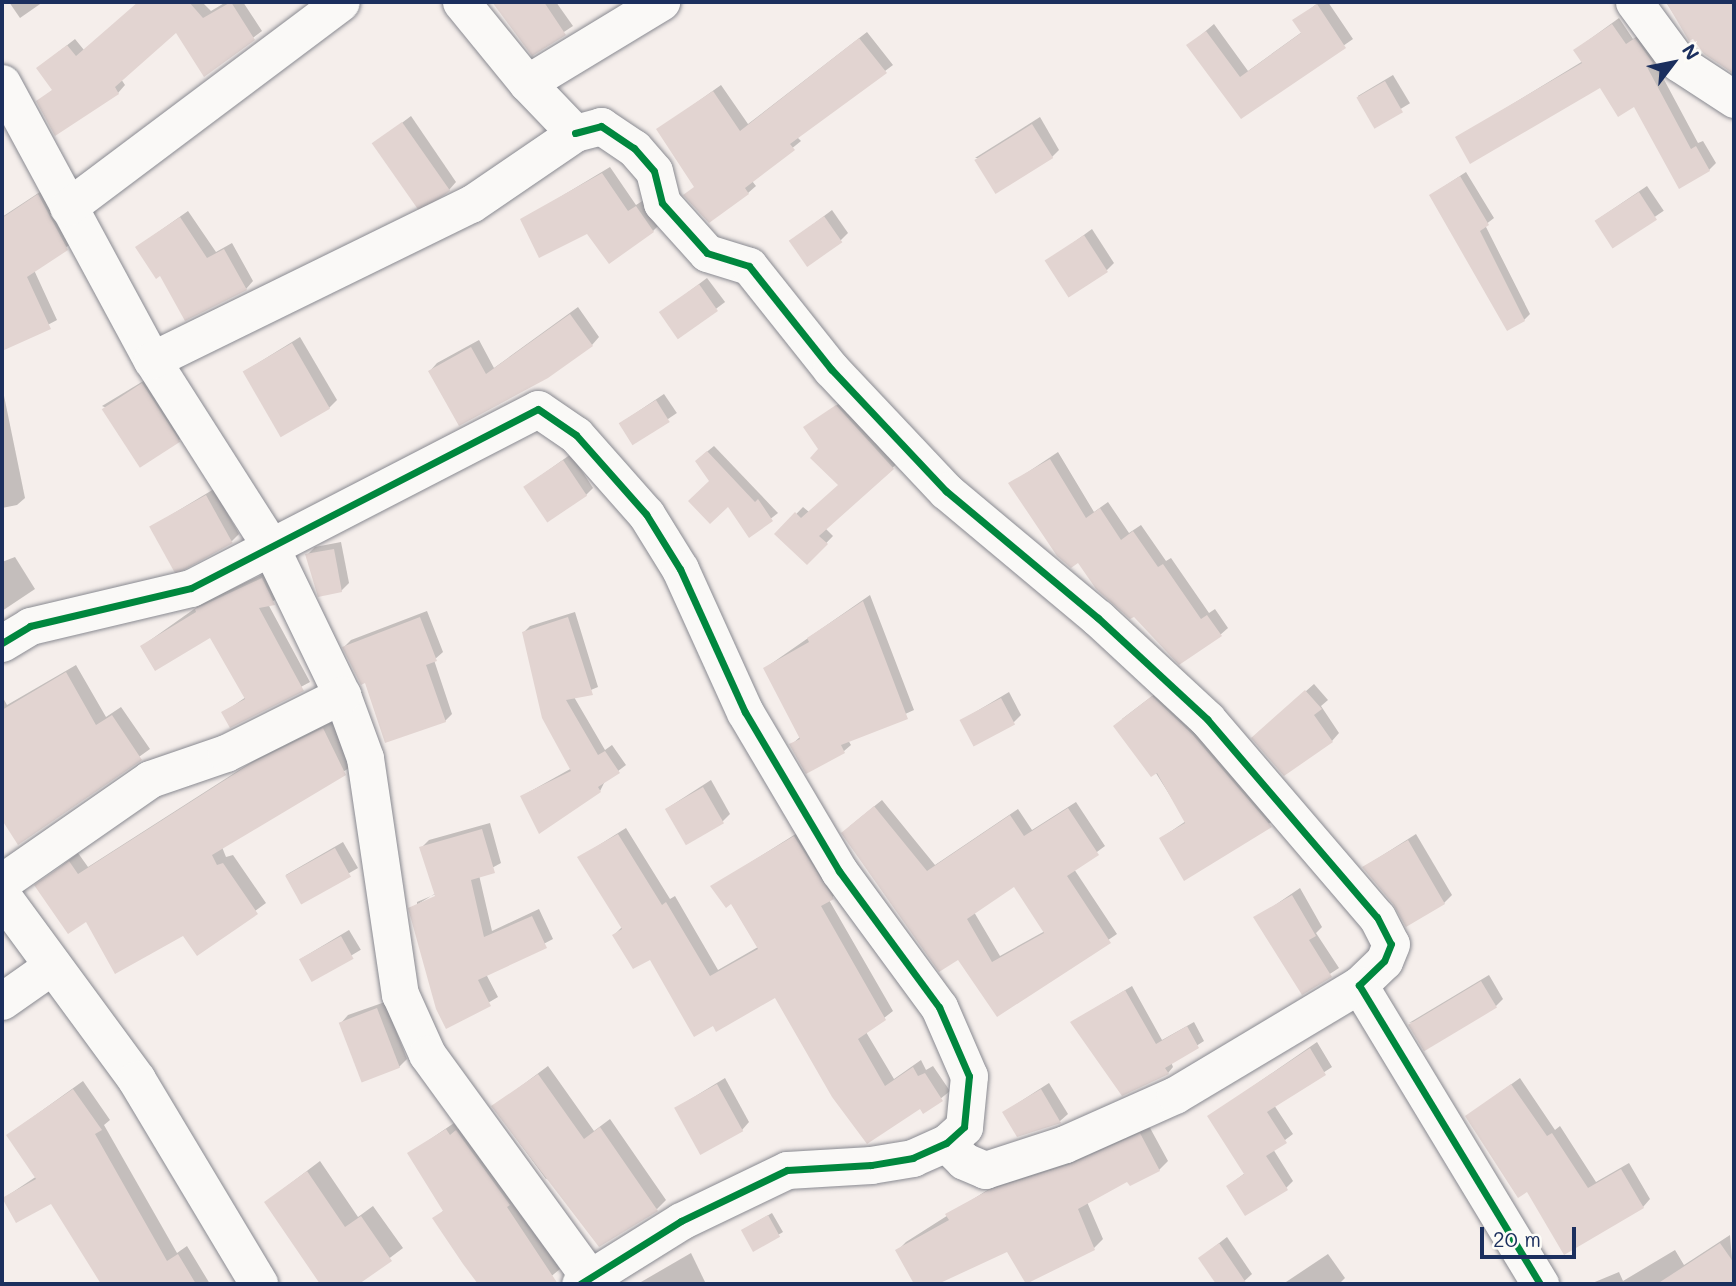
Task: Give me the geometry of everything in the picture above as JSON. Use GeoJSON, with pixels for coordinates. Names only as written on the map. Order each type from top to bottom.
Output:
{"type":"FeatureCollection","features":[{"type":"Feature","properties":{"kind":"street"},"geometry":{"type":"LineString","coordinates":[[68,207],[341,2]]}},
{"type":"Feature","properties":{"kind":"street"},"geometry":{"type":"LineString","coordinates":[[461,2],[527,83],[575,133]]}},
{"type":"Feature","properties":{"kind":"street"},"geometry":{"type":"LineString","coordinates":[[527,83],[661,2]]}},
{"type":"Feature","properties":{"kind":"street"},"geometry":{"type":"LineString","coordinates":[[1634,2],[1679,63],[1734,99]]}},
{"type":"Feature","properties":{"kind":"street"},"geometry":{"type":"LineString","coordinates":[[2,83],[152,360],[269,544],[342,695],[365,758],[400,994],[428,1054],[587,1282],[681,1221],[787,1170],[871,1165],[913,1158],[946,1143],[964,1127],[970,1076],[939,1007],[839,871],[745,712],[680,569],[646,514],[576,435],[538,409],[464,450],[269,544],[191,588],[30,626],[2,643]]}},
{"type":"Feature","properties":{"kind":"street"},"geometry":{"type":"LineString","coordinates":[[152,360],[458,211],[575,133],[601,126],[634,148],[654,171],[662,203],[707,253],[749,266],[831,369],[946,491],[1098,618],[1207,719],[1377,918],[1391,944],[1384,961],[1359,985],[1175,1095],[1065,1144],[985,1170],[964,1161],[946,1143]]}},
{"type":"Feature","properties":{"kind":"street"},"geometry":{"type":"LineString","coordinates":[[2,883],[150,779],[226,753],[342,695]]}},
{"type":"Feature","properties":{"kind":"street"},"geometry":{"type":"LineString","coordinates":[[2,896],[137,1080],[259,1284]]}},
{"type":"Feature","properties":{"kind":"street"},"geometry":{"type":"LineString","coordinates":[[2,1001],[53,965]]}},
{"type":"Feature","properties":{"kind":"street"},"geometry":{"type":"LineString","coordinates":[[1359,985],[1540,1284]]}},
{"type":"Feature","properties":{"kind":"building"},"geometry":{"type":"Polygon","coordinates":[[[138,2],[189,2],[203,18],[231,2],[255,40],[204,77],[176,33],[115,87],[119,94],[55,136],[36,101],[52,90],[36,68],[67,45],[76,56],[138,2]]]}},
{"type":"Feature","properties":{"kind":"building"},"geometry":{"type":"Polygon","coordinates":[[[492,2],[544,2],[566,35],[532,56],[492,2]]]}},
{"type":"Feature","properties":{"kind":"building"},"geometry":{"type":"Polygon","coordinates":[[[1666,2],[1734,2],[1734,74],[1704,54],[1693,39],[1689,41],[1666,2]]]}},
{"type":"Feature","properties":{"kind":"building"},"geometry":{"type":"Polygon","coordinates":[[[1317,4],[1346,48],[1241,119],[1186,45],[1206,31],[1240,77],[1301,33],[1292,20],[1317,4]]]}},
{"type":"Feature","properties":{"kind":"building"},"geometry":{"type":"Polygon","coordinates":[[[1612,24],[1626,44],[1635,38],[1653,63],[1647,67],[1691,149],[1696,146],[1710,171],[1679,189],[1634,107],[1618,117],[1600,88],[1470,164],[1455,137],[1582,63],[1573,50],[1612,24]]]}},
{"type":"Feature","properties":{"kind":"building"},"geometry":{"type":"Polygon","coordinates":[[[859,38],[887,73],[790,144],[795,150],[745,188],[749,194],[709,223],[683,195],[694,187],[656,129],[713,91],[740,131],[859,38]]]}},
{"type":"Feature","properties":{"kind":"building"},"geometry":{"type":"Polygon","coordinates":[[[1385,81],[1403,112],[1374,129],[1356,98],[1385,81]]]}},
{"type":"Feature","properties":{"kind":"building"},"geometry":{"type":"Polygon","coordinates":[[[402,122],[450,191],[420,212],[372,143],[402,122]]]}},
{"type":"Feature","properties":{"kind":"building"},"geometry":{"type":"Polygon","coordinates":[[[1032,124],[1053,158],[996,194],[974,160],[1032,124]]]}},
{"type":"Feature","properties":{"kind":"building"},"geometry":{"type":"Polygon","coordinates":[[[602,173],[628,211],[636,206],[654,232],[609,264],[587,234],[539,258],[520,219],[602,173]]]}},
{"type":"Feature","properties":{"kind":"building"},"geometry":{"type":"Polygon","coordinates":[[[1460,176],[1489,225],[1480,231],[1525,321],[1507,331],[1429,195],[1460,176]]]}},
{"type":"Feature","properties":{"kind":"building"},"geometry":{"type":"Polygon","coordinates":[[[1639,192],[1657,220],[1613,249],[1595,221],[1639,192]]]}},
{"type":"Feature","properties":{"kind":"building"},"geometry":{"type":"Polygon","coordinates":[[[38,194],[68,250],[27,277],[51,329],[2,351],[2,218],[38,194]]]}},
{"type":"Feature","properties":{"kind":"building"},"geometry":{"type":"Polygon","coordinates":[[[824,216],[842,242],[807,267],[789,241],[824,216]]]}},
{"type":"Feature","properties":{"kind":"building"},"geometry":{"type":"Polygon","coordinates":[[[180,217],[207,258],[224,249],[247,290],[185,321],[160,276],[156,279],[135,247],[180,217]]]}},
{"type":"Feature","properties":{"kind":"building"},"geometry":{"type":"Polygon","coordinates":[[[1084,235],[1108,272],[1069,297],[1045,261],[1084,235]]]}},
{"type":"Feature","properties":{"kind":"building"},"geometry":{"type":"Polygon","coordinates":[[[699,284],[718,311],[678,339],[659,312],[699,284]]]}},
{"type":"Feature","properties":{"kind":"building"},"geometry":{"type":"Polygon","coordinates":[[[570,314],[593,346],[548,378],[459,426],[428,371],[471,347],[486,374],[570,314]]]}},
{"type":"Feature","properties":{"kind":"building"},"geometry":{"type":"Polygon","coordinates":[[[292,343],[330,409],[281,437],[243,372],[292,343]]]}},
{"type":"Feature","properties":{"kind":"building"},"geometry":{"type":"Polygon","coordinates":[[[142,383],[180,442],[140,468],[102,409],[142,383]]]}},
{"type":"Feature","properties":{"kind":"building"},"geometry":{"type":"Polygon","coordinates":[[[656,400],[670,422],[632,445],[619,423],[656,400]]]}},
{"type":"Feature","properties":{"kind":"building"},"geometry":{"type":"Polygon","coordinates":[[[836,405],[894,469],[819,536],[828,544],[807,565],[774,534],[795,512],[801,518],[838,485],[810,458],[818,449],[803,427],[836,405]]]}},
{"type":"Feature","properties":{"kind":"building"},"geometry":{"type":"Polygon","coordinates":[[[707,451],[755,502],[758,499],[773,521],[749,538],[728,507],[710,524],[688,501],[709,481],[695,461],[707,451]]]}},
{"type":"Feature","properties":{"kind":"building"},"geometry":{"type":"Polygon","coordinates":[[[1050,459],[1086,518],[1100,508],[1121,540],[1133,531],[1158,567],[1163,564],[1201,619],[1207,615],[1222,636],[1179,665],[1134,617],[1130,619],[1096,589],[1078,563],[1071,568],[1057,556],[1008,483],[1050,459]]]}},
{"type":"Feature","properties":{"kind":"building"},"geometry":{"type":"Polygon","coordinates":[[[563,460],[587,496],[547,522],[523,487],[563,460]]]}},
{"type":"Feature","properties":{"kind":"building"},"geometry":{"type":"Polygon","coordinates":[[[206,495],[233,543],[176,575],[149,527],[206,495]]]}},
{"type":"Feature","properties":{"kind":"building"},"geometry":{"type":"Polygon","coordinates":[[[334,549],[342,592],[318,597],[305,554],[334,549]]]}},
{"type":"Feature","properties":{"kind":"building"},"geometry":{"type":"Polygon","coordinates":[[[262,578],[275,605],[259,608],[304,691],[230,728],[221,712],[245,699],[210,638],[155,671],[140,646],[196,612],[195,609],[262,578]]]}},
{"type":"Feature","properties":{"kind":"building"},"geometry":{"type":"Polygon","coordinates":[[[863,601],[908,719],[841,745],[845,753],[806,774],[789,744],[800,739],[763,668],[809,642],[807,638],[863,601]]]}},
{"type":"Feature","properties":{"kind":"building"},"geometry":{"type":"Polygon","coordinates":[[[420,617],[437,661],[426,665],[446,722],[385,743],[365,683],[361,685],[342,647],[420,617]]]}},
{"type":"Feature","properties":{"kind":"building"},"geometry":{"type":"Polygon","coordinates":[[[568,617],[593,695],[566,700],[598,755],[605,751],[620,773],[598,787],[601,792],[539,834],[520,796],[571,771],[542,718],[522,632],[568,617]]]}},
{"type":"Feature","properties":{"kind":"building"},"geometry":{"type":"Polygon","coordinates":[[[66,672],[96,725],[112,715],[142,760],[18,845],[2,820],[2,710],[66,672]]]}},
{"type":"Feature","properties":{"kind":"building"},"geometry":{"type":"Polygon","coordinates":[[[1305,690],[1322,709],[1314,715],[1333,742],[1284,776],[1251,738],[1305,690]]]}},
{"type":"Feature","properties":{"kind":"building"},"geometry":{"type":"Polygon","coordinates":[[[1152,696],[1192,734],[1272,827],[1184,881],[1159,838],[1185,823],[1157,773],[1151,777],[1113,726],[1152,696]]]}},
{"type":"Feature","properties":{"kind":"building"},"geometry":{"type":"Polygon","coordinates":[[[1001,698],[1015,724],[974,747],[960,720],[1001,698]]]}},
{"type":"Feature","properties":{"kind":"building"},"geometry":{"type":"Polygon","coordinates":[[[323,728],[346,775],[212,855],[217,865],[223,863],[258,914],[197,956],[183,936],[115,974],[86,922],[68,934],[34,885],[69,861],[78,874],[250,764],[323,728]]]}},
{"type":"Feature","properties":{"kind":"building"},"geometry":{"type":"Polygon","coordinates":[[[703,787],[724,823],[686,845],[665,809],[703,787]]]}},
{"type":"Feature","properties":{"kind":"building"},"geometry":{"type":"Polygon","coordinates":[[[874,806],[927,871],[1010,815],[1024,836],[1068,808],[1099,855],[1067,876],[1111,943],[997,1017],[958,960],[939,972],[841,833],[874,806]],[[1014,887],[967,919],[992,962],[1044,933],[1014,887]]]}},
{"type":"Feature","properties":{"kind":"building"},"geometry":{"type":"Polygon","coordinates":[[[482,829],[495,873],[471,880],[484,937],[532,916],[547,948],[478,980],[491,1006],[446,1029],[436,1009],[408,908],[435,896],[419,847],[482,829]]]}},
{"type":"Feature","properties":{"kind":"building"},"geometry":{"type":"Polygon","coordinates":[[[618,834],[662,905],[666,902],[710,976],[758,949],[731,904],[726,908],[710,886],[794,836],[834,899],[821,906],[886,1020],[858,1039],[885,1086],[913,1067],[918,1076],[925,1073],[943,1101],[923,1114],[920,1109],[867,1144],[832,1097],[775,998],[716,1032],[713,1026],[694,1037],[650,960],[633,969],[612,935],[622,929],[577,857],[618,834]]]}},
{"type":"Feature","properties":{"kind":"building"},"geometry":{"type":"Polygon","coordinates":[[[1408,840],[1445,904],[1406,927],[1393,904],[1362,867],[1408,840]]]}},
{"type":"Feature","properties":{"kind":"building"},"geometry":{"type":"Polygon","coordinates":[[[335,848],[351,877],[301,904],[285,876],[335,848]]]}},
{"type":"Feature","properties":{"kind":"building"},"geometry":{"type":"Polygon","coordinates":[[[1292,895],[1316,936],[1309,940],[1332,977],[1302,995],[1253,917],[1292,895]]]}},
{"type":"Feature","properties":{"kind":"building"},"geometry":{"type":"Polygon","coordinates":[[[341,936],[354,959],[312,982],[299,959],[341,936]]]}},
{"type":"Feature","properties":{"kind":"building"},"geometry":{"type":"Polygon","coordinates":[[[1481,981],[1497,1008],[1424,1051],[1408,1025],[1481,981]]]}},
{"type":"Feature","properties":{"kind":"building"},"geometry":{"type":"Polygon","coordinates":[[[1125,990],[1156,1044],[1187,1026],[1199,1048],[1165,1068],[1169,1074],[1122,1096],[1070,1022],[1125,990]]]}},
{"type":"Feature","properties":{"kind":"building"},"geometry":{"type":"Polygon","coordinates":[[[377,1008],[400,1068],[362,1082],[339,1023],[377,1008]]]}},
{"type":"Feature","properties":{"kind":"building"},"geometry":{"type":"Polygon","coordinates":[[[1310,1048],[1326,1075],[1267,1112],[1287,1143],[1266,1156],[1288,1190],[1245,1216],[1226,1186],[1244,1174],[1207,1116],[1310,1048]]]}},
{"type":"Feature","properties":{"kind":"building"},"geometry":{"type":"Polygon","coordinates":[[[538,1074],[584,1139],[600,1127],[658,1211],[599,1247],[491,1106],[538,1074]]]}},
{"type":"Feature","properties":{"kind":"building"},"geometry":{"type":"Polygon","coordinates":[[[717,1084],[743,1131],[700,1155],[674,1108],[717,1084]]]}},
{"type":"Feature","properties":{"kind":"building"},"geometry":{"type":"Polygon","coordinates":[[[1511,1084],[1547,1136],[1552,1133],[1588,1188],[1621,1169],[1644,1208],[1564,1255],[1527,1192],[1518,1198],[1465,1116],[1511,1084]]]}},
{"type":"Feature","properties":{"kind":"building"},"geometry":{"type":"Polygon","coordinates":[[[73,1089],[102,1130],[95,1134],[167,1261],[178,1254],[196,1284],[101,1284],[51,1204],[16,1223],[2,1198],[36,1179],[6,1135],[73,1089]]]}},
{"type":"Feature","properties":{"kind":"building"},"geometry":{"type":"Polygon","coordinates":[[[1041,1089],[1061,1123],[1017,1137],[1002,1112],[1041,1089]]]}},
{"type":"Feature","properties":{"kind":"building"},"geometry":{"type":"Polygon","coordinates":[[[446,1129],[450,1135],[456,1130],[510,1205],[507,1207],[558,1284],[478,1284],[463,1264],[432,1218],[443,1211],[407,1153],[446,1129]]]}},
{"type":"Feature","properties":{"kind":"building"},"geometry":{"type":"Polygon","coordinates":[[[1140,1133],[1160,1171],[1130,1186],[1127,1182],[1078,1209],[1095,1250],[1026,1284],[1007,1252],[938,1284],[914,1284],[895,1250],[949,1220],[945,1214],[989,1190],[1071,1164],[1140,1133]]]}},
{"type":"Feature","properties":{"kind":"building"},"geometry":{"type":"Polygon","coordinates":[[[307,1171],[345,1227],[361,1216],[392,1261],[359,1284],[320,1284],[264,1202],[307,1171]]]}},
{"type":"Feature","properties":{"kind":"building"},"geometry":{"type":"Polygon","coordinates":[[[768,1215],[780,1237],[753,1252],[741,1230],[768,1215]]]}},
{"type":"Feature","properties":{"kind":"building"},"geometry":{"type":"Polygon","coordinates":[[[1219,1243],[1247,1284],[1216,1284],[1198,1258],[1219,1243]]]}},
{"type":"Feature","properties":{"kind":"building"},"geometry":{"type":"Polygon","coordinates":[[[1720,1243],[1734,1263],[1734,1284],[1657,1284],[1720,1243]]]}},
{"type":"Feature","properties":{"kind":"cycle path"},"geometry":{"type":"LineString","coordinates":[[575,133],[601,126],[634,148],[654,171],[662,203],[707,253],[749,266],[831,369],[946,491],[1098,618],[1207,719],[1377,917],[1391,944],[1384,961],[1359,985],[1540,1284]]}},
{"type":"Feature","properties":{"kind":"cycle path"},"geometry":{"type":"LineString","coordinates":[[2,643],[30,626],[191,588],[538,409],[576,435],[646,514],[680,569],[745,712],[839,871],[939,1007],[969,1076],[964,1127],[946,1143],[913,1158],[871,1165],[787,1170],[681,1221],[580,1284]]}}]}
